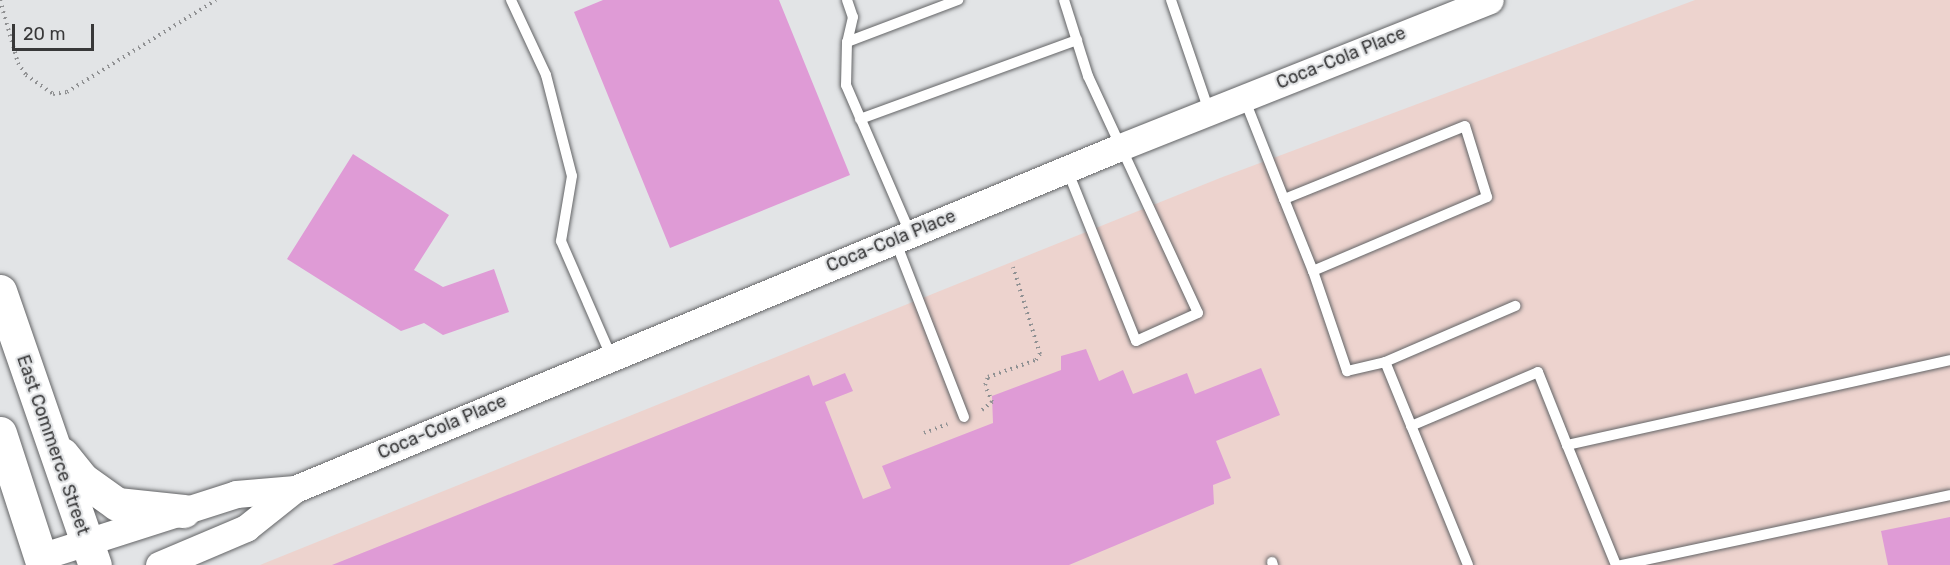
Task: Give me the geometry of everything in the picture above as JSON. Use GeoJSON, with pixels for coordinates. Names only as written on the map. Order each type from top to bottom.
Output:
{"type":"FeatureCollection","features":[{"type":"Feature","properties":{"kind":"main road","name":"East Commerce Street"},"geometry":{"type":"LineString","coordinates":[[0,291],[91,553]]}},
{"type":"Feature","properties":{"kind":"main road"},"geometry":{"type":"LineString","coordinates":[[0,433],[38,561]]}},
{"type":"Feature","properties":{"kind":"main road"},"geometry":{"type":"LineString","coordinates":[[52,442],[82,479],[117,504],[184,511]]}},
{"type":"Feature","properties":{"kind":"street","name":"Coca-Cola Place"},"geometry":{"type":"LineString","coordinates":[[159,565],[246,528],[295,489],[1066,169],[1490,0]]}},
{"type":"Feature","properties":{"kind":"street","name":"Coca-Cola Place"},"geometry":{"type":"LineString","coordinates":[[38,561],[91,553],[184,511],[236,494],[295,489]]}},
{"type":"Feature","properties":{"kind":"lane"},"geometry":{"type":"LineString","coordinates":[[511,0],[546,75],[572,176],[561,241],[611,356]]}},
{"type":"Feature","properties":{"kind":"lane"},"geometry":{"type":"LineString","coordinates":[[847,0],[854,17],[847,42],[846,85],[903,237],[964,417]]}},
{"type":"Feature","properties":{"kind":"lane"},"geometry":{"type":"LineString","coordinates":[[847,42],[958,0]]}},
{"type":"Feature","properties":{"kind":"lane"},"geometry":{"type":"LineString","coordinates":[[1064,0],[1118,148],[1143,191],[1197,313],[1136,340],[1066,169]]}},
{"type":"Feature","properties":{"kind":"lane"},"geometry":{"type":"LineString","coordinates":[[1172,0],[1209,112]]}},
{"type":"Feature","properties":{"kind":"lane"},"geometry":{"type":"LineString","coordinates":[[860,119],[1077,40]]}},
{"type":"Feature","properties":{"kind":"lane"},"geometry":{"type":"LineString","coordinates":[[1244,97],[1312,271],[1347,370],[1385,362],[1515,306]]}},
{"type":"Feature","properties":{"kind":"lane"},"geometry":{"type":"LineString","coordinates":[[1284,199],[1465,126],[1487,196],[1312,271]]}},
{"type":"Feature","properties":{"kind":"lane"},"geometry":{"type":"LineString","coordinates":[[1567,446],[1950,360]]}},
{"type":"Feature","properties":{"kind":"lane"},"geometry":{"type":"LineString","coordinates":[[1385,362],[1468,565]]}},
{"type":"Feature","properties":{"kind":"lane"},"geometry":{"type":"LineString","coordinates":[[1411,426],[1538,372],[1616,565]]}},
{"type":"Feature","properties":{"kind":"lane"},"geometry":{"type":"LineString","coordinates":[[1622,565],[1950,495]]}},
{"type":"Feature","properties":{"kind":"path"},"geometry":{"type":"LineString","coordinates":[[0,0],[18,63],[26,75],[53,94],[67,92],[216,0]]}},
{"type":"Feature","properties":{"kind":"path"},"geometry":{"type":"LineString","coordinates":[[924,433],[991,406],[985,386],[988,377],[1036,360],[1040,354],[1012,267]]}},
{"type":"Feature","properties":{"kind":"shaded area"},"geometry":{"type":"Polygon","coordinates":[[[1695,0],[1950,0],[1950,565],[260,565],[1220,178],[1695,0]]]}},
{"type":"Feature","properties":{"kind":"building"},"geometry":{"type":"Polygon","coordinates":[[[603,0],[779,0],[850,175],[670,248],[574,12],[603,0]]]}},
{"type":"Feature","properties":{"kind":"building"},"geometry":{"type":"Polygon","coordinates":[[[353,154],[449,215],[414,270],[443,287],[494,269],[509,312],[443,335],[424,323],[401,331],[287,259],[353,154]]]}},
{"type":"Feature","properties":{"kind":"building"},"geometry":{"type":"Polygon","coordinates":[[[1086,349],[1099,381],[1123,370],[1133,394],[1187,373],[1195,394],[1261,368],[1280,415],[1216,441],[1231,478],[1213,485],[1214,504],[1069,565],[332,565],[809,375],[813,386],[845,373],[853,391],[825,402],[863,499],[891,488],[882,466],[993,423],[992,396],[1061,370],[1061,356],[1086,349]]]}},
{"type":"Feature","properties":{"kind":"building"},"geometry":{"type":"Polygon","coordinates":[[[1950,517],[1950,565],[1888,565],[1881,531],[1950,517]]]}}]}
